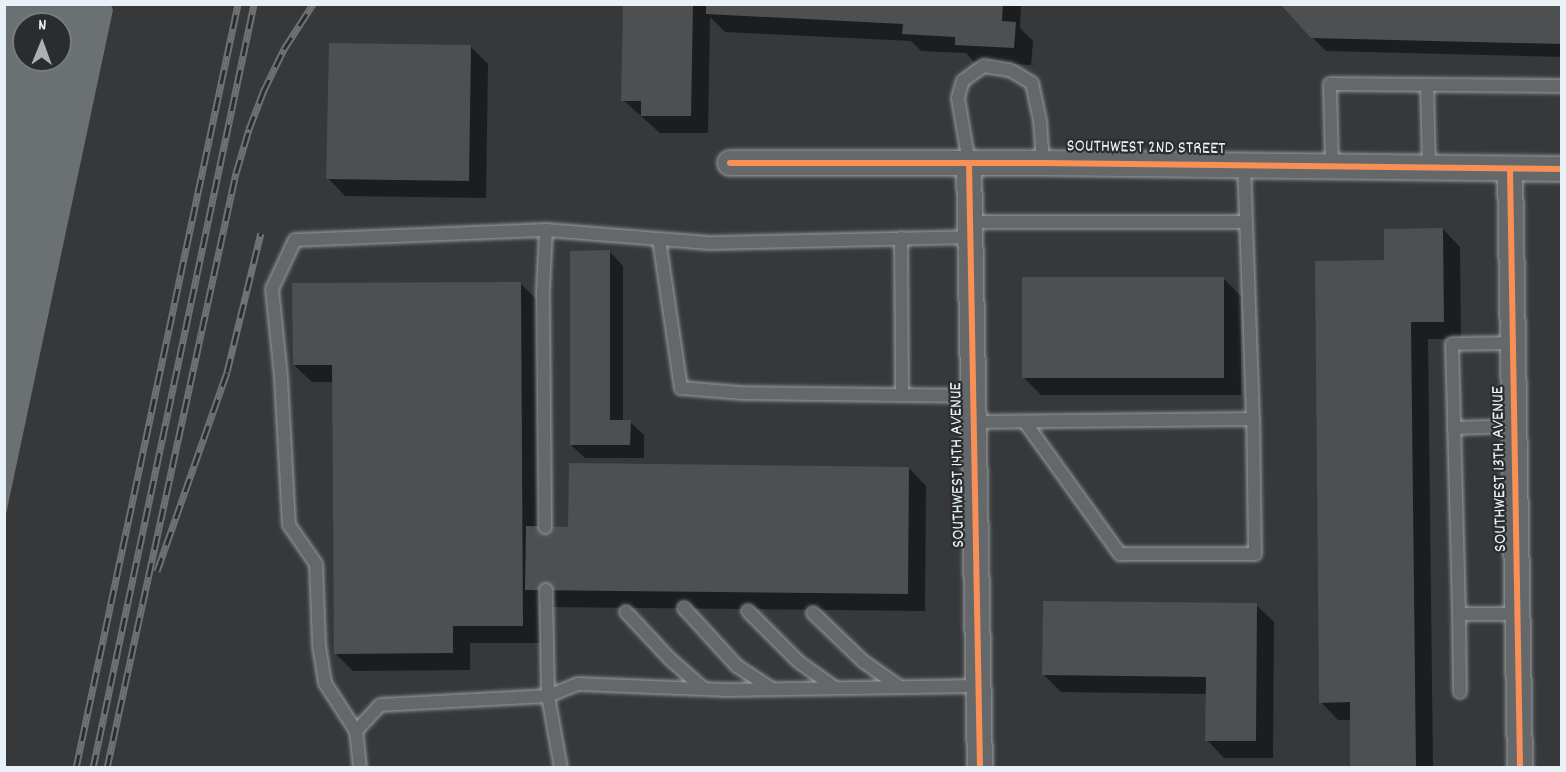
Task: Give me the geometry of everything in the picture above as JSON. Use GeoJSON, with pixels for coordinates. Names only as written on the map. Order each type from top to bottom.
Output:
{"type":"FeatureCollection","features":[{"type":"Feature","properties":{"kind":"street","name":"SOUTHWEST 2ND STREET"},"geometry":{"type":"LineString","coordinates":[[730,163],[1043,163],[1562,169]]}},
{"type":"Feature","properties":{"kind":"street","name":"SOUTHWEST 14TH AVENUE"},"geometry":{"type":"LineString","coordinates":[[969,163],[980,768]]}},
{"type":"Feature","properties":{"kind":"street","name":"SOUTHWEST 13TH AVENUE"},"geometry":{"type":"LineString","coordinates":[[1510,169],[1520,614],[1520,768]]}},
{"type":"Feature","properties":{"kind":"lane"},"geometry":{"type":"LineString","coordinates":[[969,163],[958,98],[963,81],[984,66],[1010,70],[1032,83],[1040,120],[1043,163]]}},
{"type":"Feature","properties":{"kind":"lane"},"geometry":{"type":"LineString","coordinates":[[1332,166],[1330,84],[1562,86]]}},
{"type":"Feature","properties":{"kind":"lane"},"geometry":{"type":"LineString","coordinates":[[1427,85],[1429,168]]}},
{"type":"Feature","properties":{"kind":"lane"},"geometry":{"type":"LineString","coordinates":[[1025,422],[1120,554],[1255,554],[1253,419],[1244,165]]}},
{"type":"Feature","properties":{"kind":"lane"},"geometry":{"type":"LineString","coordinates":[[360,768],[356,731],[324,683],[319,644],[316,564],[289,525],[281,377],[272,290],[295,240],[546,230],[709,243],[901,238],[970,229],[1245,222]]}},
{"type":"Feature","properties":{"kind":"lane"},"geometry":{"type":"LineString","coordinates":[[545,526],[543,291],[546,230]]}},
{"type":"Feature","properties":{"kind":"lane"},"geometry":{"type":"LineString","coordinates":[[901,238],[902,395]]}},
{"type":"Feature","properties":{"kind":"lane"},"geometry":{"type":"LineString","coordinates":[[659,239],[681,388],[742,393],[973,396]]}},
{"type":"Feature","properties":{"kind":"lane"},"geometry":{"type":"LineString","coordinates":[[1460,692],[1452,344],[1513,343]]}},
{"type":"Feature","properties":{"kind":"lane"},"geometry":{"type":"LineString","coordinates":[[974,422],[1253,419]]}},
{"type":"Feature","properties":{"kind":"lane"},"geometry":{"type":"LineString","coordinates":[[1454,428],[1515,426]]}},
{"type":"Feature","properties":{"kind":"lane"},"geometry":{"type":"LineString","coordinates":[[546,590],[548,696],[561,768]]}},
{"type":"Feature","properties":{"kind":"lane"},"geometry":{"type":"LineString","coordinates":[[684,608],[737,666],[771,689]]}},
{"type":"Feature","properties":{"kind":"lane"},"geometry":{"type":"LineString","coordinates":[[748,611],[799,662],[835,688]]}},
{"type":"Feature","properties":{"kind":"lane"},"geometry":{"type":"LineString","coordinates":[[626,612],[670,659],[704,689]]}},
{"type":"Feature","properties":{"kind":"lane"},"geometry":{"type":"LineString","coordinates":[[813,613],[864,662],[900,687]]}},
{"type":"Feature","properties":{"kind":"lane"},"geometry":{"type":"LineString","coordinates":[[1459,614],[1520,614]]}},
{"type":"Feature","properties":{"kind":"lane"},"geometry":{"type":"LineString","coordinates":[[356,731],[380,705],[548,696],[578,684],[704,689],[978,686]]}},
{"type":"Feature","properties":{"kind":"shaded area"},"geometry":{"type":"Polygon","coordinates":[[[5,4],[111,5],[113,10],[5,519],[5,4]]]}},
{"type":"Feature","properties":{"kind":"building"},"geometry":{"type":"Polygon","coordinates":[[[623,4],[693,4],[691,116],[641,116],[641,101],[621,101],[623,4]]]}},
{"type":"Feature","properties":{"kind":"building"},"geometry":{"type":"Polygon","coordinates":[[[706,4],[1003,4],[1002,21],[1016,22],[1014,48],[955,45],[955,37],[902,34],[903,24],[706,14],[706,4]]]}},
{"type":"Feature","properties":{"kind":"building"},"geometry":{"type":"Polygon","coordinates":[[[1280,4],[1562,4],[1562,44],[1311,38],[1280,4]]]}},
{"type":"Feature","properties":{"kind":"building"},"geometry":{"type":"Polygon","coordinates":[[[329,43],[471,45],[469,181],[326,179],[329,43]]]}},
{"type":"Feature","properties":{"kind":"building"},"geometry":{"type":"Polygon","coordinates":[[[1443,228],[1444,322],[1411,322],[1416,768],[1350,768],[1350,702],[1319,703],[1315,261],[1384,260],[1384,229],[1443,228]]]}},
{"type":"Feature","properties":{"kind":"building"},"geometry":{"type":"Polygon","coordinates":[[[610,250],[610,420],[631,420],[630,445],[570,445],[570,251],[610,250]]]}},
{"type":"Feature","properties":{"kind":"building"},"geometry":{"type":"Polygon","coordinates":[[[1022,277],[1224,277],[1224,378],[1022,378],[1022,277]]]}},
{"type":"Feature","properties":{"kind":"building"},"geometry":{"type":"Polygon","coordinates":[[[521,282],[523,626],[453,626],[453,653],[334,654],[332,365],[293,365],[292,283],[521,282]]]}},
{"type":"Feature","properties":{"kind":"building"},"geometry":{"type":"Polygon","coordinates":[[[569,463],[909,467],[908,594],[525,590],[526,526],[568,527],[569,463]]]}},
{"type":"Feature","properties":{"kind":"building"},"geometry":{"type":"Polygon","coordinates":[[[1043,601],[1257,603],[1256,741],[1205,741],[1206,677],[1042,675],[1043,601]]]}},
{"type":"Feature","properties":{"kind":"railway"},"geometry":{"type":"LineString","coordinates":[[76,768],[238,4]]}},
{"type":"Feature","properties":{"kind":"railway"},"geometry":{"type":"LineString","coordinates":[[93,768],[254,4]]}},
{"type":"Feature","properties":{"kind":"railway"},"geometry":{"type":"LineString","coordinates":[[107,768],[236,173],[263,92],[284,49],[313,4]]}},
{"type":"Feature","properties":{"kind":"railway"},"geometry":{"type":"LineString","coordinates":[[157,571],[227,372],[261,233]]}},
{"type":"Feature","properties":{"kind":"cycle path"},"geometry":{"type":"LineString","coordinates":[[730,163],[1043,163],[1562,169]]}},
{"type":"Feature","properties":{"kind":"cycle path"},"geometry":{"type":"LineString","coordinates":[[969,163],[980,768]]}},
{"type":"Feature","properties":{"kind":"cycle path"},"geometry":{"type":"LineString","coordinates":[[1510,169],[1520,768]]}}]}
